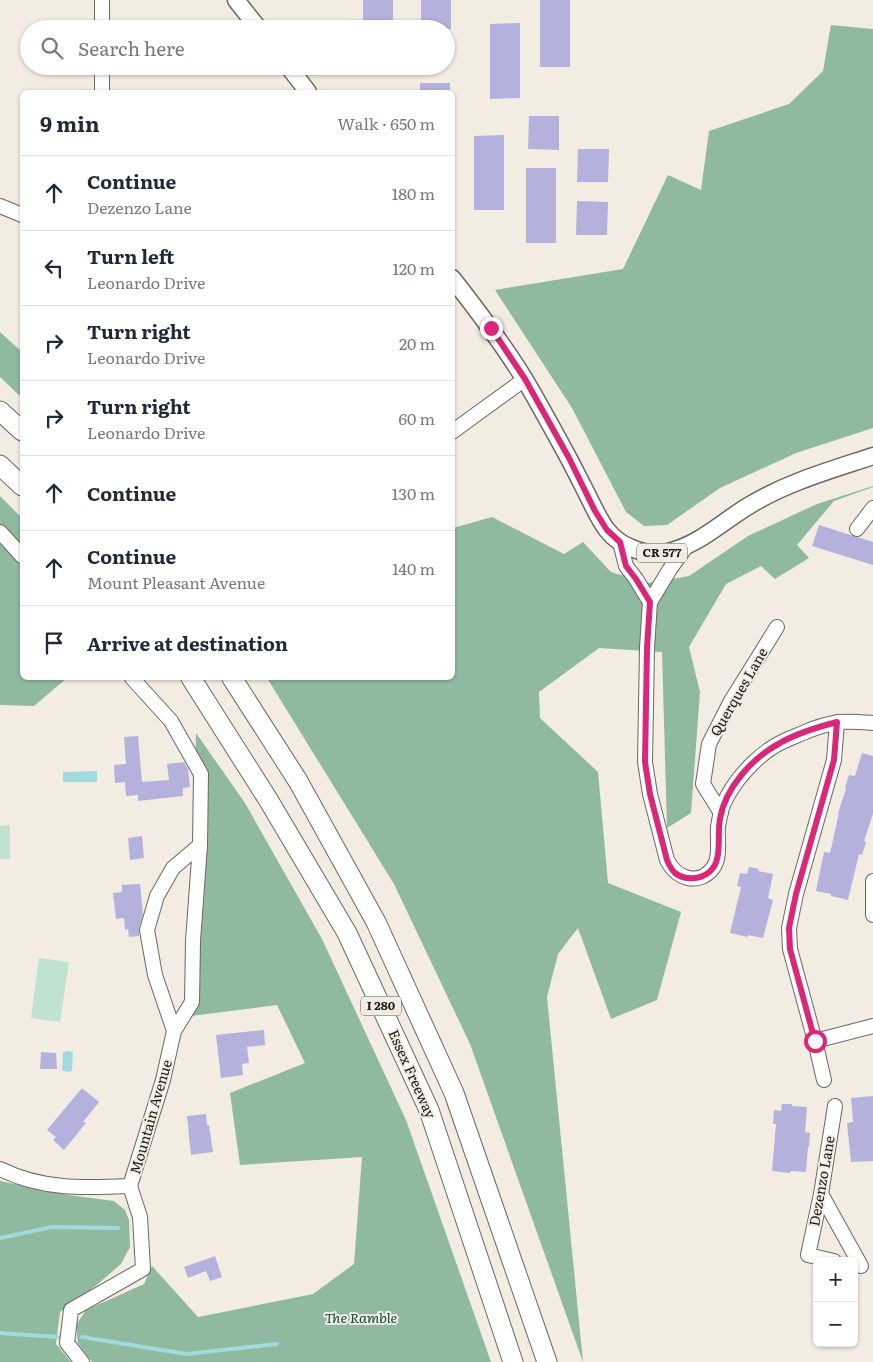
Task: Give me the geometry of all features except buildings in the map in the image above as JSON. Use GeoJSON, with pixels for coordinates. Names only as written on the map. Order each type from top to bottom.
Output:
{"type":"FeatureCollection","features":[{"type":"Feature","properties":{"kind":"highway"},"geometry":{"type":"LineString","coordinates":[[0,410],[20,429]]}},
{"type":"Feature","properties":{"kind":"highway"},"geometry":{"type":"LineString","coordinates":[[0,465],[20,484]]}},
{"type":"Feature","properties":{"kind":"highway","name":"Essex Freeway"},"geometry":{"type":"LineString","coordinates":[[192,680],[264,794],[347,933],[429,1110],[513,1362]]}},
{"type":"Feature","properties":{"kind":"highway","name":"I 280"},"geometry":{"type":"LineString","coordinates":[[233,680],[298,781],[376,922],[454,1093],[547,1362]]}},
{"type":"Feature","properties":{"kind":"main road"},"geometry":{"type":"LineString","coordinates":[[236,0],[252,20]]}},
{"type":"Feature","properties":{"kind":"main road"},"geometry":{"type":"LineString","coordinates":[[295,75],[306,90]]}},
{"type":"Feature","properties":{"kind":"main road","name":"CR 577"},"geometry":{"type":"LineString","coordinates":[[455,282],[491,328],[525,379],[607,530],[620,542],[633,548],[654,554],[686,547],[750,505],[778,491],[814,476],[873,456]]}},
{"type":"Feature","properties":{"kind":"street"},"geometry":{"type":"LineString","coordinates":[[102,0],[102,20]]}},
{"type":"Feature","properties":{"kind":"street"},"geometry":{"type":"LineString","coordinates":[[102,75],[102,90]]}},
{"type":"Feature","properties":{"kind":"street"},"geometry":{"type":"LineString","coordinates":[[0,206],[20,214]]}},
{"type":"Feature","properties":{"kind":"street"},"geometry":{"type":"LineString","coordinates":[[455,430],[525,379]]}},
{"type":"Feature","properties":{"kind":"street"},"geometry":{"type":"LineString","coordinates":[[857,529],[873,508]]}},
{"type":"Feature","properties":{"kind":"street"},"geometry":{"type":"LineString","coordinates":[[0,532],[20,554]]}},
{"type":"Feature","properties":{"kind":"street"},"geometry":{"type":"LineString","coordinates":[[620,542],[626,566],[650,602]]}},
{"type":"Feature","properties":{"kind":"street"},"geometry":{"type":"LineString","coordinates":[[686,547],[650,602],[647,648],[645,762],[650,794],[667,860],[670,868],[676,874],[684,877],[700,877],[713,867],[717,860],[718,826],[722,807],[745,770],[761,757],[780,743],[813,729],[837,722],[856,721],[873,723]]}},
{"type":"Feature","properties":{"kind":"street","name":"Querques Lane"},"geometry":{"type":"LineString","coordinates":[[721,813],[702,784],[709,744],[731,701],[777,627]]}},
{"type":"Feature","properties":{"kind":"street","name":"Mountain Avenue"},"geometry":{"type":"LineString","coordinates":[[82,1362],[67,1343],[71,1310],[143,1269],[140,1217],[130,1186],[163,1080],[174,1031],[192,1002],[193,941],[200,845],[201,774],[171,721],[134,680]]}},
{"type":"Feature","properties":{"kind":"street"},"geometry":{"type":"LineString","coordinates":[[824,1080],[790,949],[789,928],[796,894],[834,760],[837,722]]}},
{"type":"Feature","properties":{"kind":"street"},"geometry":{"type":"LineString","coordinates":[[174,1031],[155,975],[147,930],[157,896],[173,868],[200,845]]}},
{"type":"Feature","properties":{"kind":"street"},"geometry":{"type":"LineString","coordinates":[[873,881],[873,915]]}},
{"type":"Feature","properties":{"kind":"street"},"geometry":{"type":"LineString","coordinates":[[815,1041],[873,1026]]}},
{"type":"Feature","properties":{"kind":"street","name":"Dezenzo Lane"},"geometry":{"type":"LineString","coordinates":[[817,1257],[808,1255],[821,1194],[835,1106]]}},
{"type":"Feature","properties":{"kind":"street"},"geometry":{"type":"LineString","coordinates":[[0,1169],[15,1176],[51,1186],[81,1188],[130,1186]]}},
{"type":"Feature","properties":{"kind":"street"},"geometry":{"type":"LineString","coordinates":[[821,1194],[863,1266]]}},
{"type":"Feature","properties":{"kind":"green space"},"geometry":{"type":"Polygon","coordinates":[[[831,25],[873,29],[873,428],[796,453],[720,488],[667,525],[644,526],[626,512],[572,408],[495,290],[623,269],[668,175],[701,190],[709,131],[789,104],[823,71],[831,25]]]}},
{"type":"Feature","properties":{"kind":"green space"},"geometry":{"type":"Polygon","coordinates":[[[0,332],[20,350],[20,396],[0,377],[0,332]]]}},
{"type":"Feature","properties":{"kind":"green space"},"geometry":{"type":"Polygon","coordinates":[[[873,486],[834,501],[797,545],[809,558],[775,579],[761,566],[726,584],[689,647],[700,692],[691,813],[667,828],[662,652],[599,648],[539,692],[540,718],[598,772],[608,883],[681,912],[657,1000],[611,1019],[578,928],[558,954],[547,997],[583,1362],[470,1044],[394,884],[268,680],[455,680],[455,527],[492,517],[564,554],[583,542],[611,572],[648,583],[689,576],[748,536],[817,504],[873,486]]]}},
{"type":"Feature","properties":{"kind":"green space"},"geometry":{"type":"Polygon","coordinates":[[[0,496],[20,516],[20,680],[65,680],[34,706],[0,705],[0,496]]]}},
{"type":"Feature","properties":{"kind":"green space","name":"The Ramble"},"geometry":{"type":"Polygon","coordinates":[[[196,733],[245,803],[322,939],[406,1120],[491,1362],[92,1362],[78,1343],[76,1325],[86,1310],[144,1284],[152,1266],[198,1317],[313,1294],[354,1264],[362,1157],[240,1165],[230,1093],[305,1063],[277,1005],[191,1016],[196,733]]]}},
{"type":"Feature","properties":{"kind":"green space"},"geometry":{"type":"Polygon","coordinates":[[[10,825],[10,859],[0,859],[0,826],[10,825]]]}},
{"type":"Feature","properties":{"kind":"green space"},"geometry":{"type":"Polygon","coordinates":[[[39,958],[69,962],[60,1022],[31,1018],[39,958]]]}},
{"type":"Feature","properties":{"kind":"green space"},"geometry":{"type":"Polygon","coordinates":[[[0,1181],[68,1195],[114,1201],[125,1210],[129,1220],[130,1247],[121,1264],[60,1312],[56,1344],[71,1362],[0,1362],[0,1181]]]}},
{"type":"Feature","properties":{"kind":"water"},"geometry":{"type":"Polygon","coordinates":[[[97,771],[97,782],[63,782],[63,772],[97,771]]]}},
{"type":"Feature","properties":{"kind":"water"},"geometry":{"type":"Polygon","coordinates":[[[63,1052],[73,1052],[72,1071],[67,1072],[62,1070],[63,1052]]]}},
{"type":"Feature","properties":{"kind":"waterway"},"geometry":{"type":"LineString","coordinates":[[0,1238],[52,1227],[118,1228]]}},
{"type":"Feature","properties":{"kind":"waterway"},"geometry":{"type":"LineString","coordinates":[[0,1333],[58,1337]]}},
{"type":"Feature","properties":{"kind":"waterway"},"geometry":{"type":"LineString","coordinates":[[82,1337],[187,1354],[277,1344]]}},
{"type":"Feature","properties":{"kind":"route"},"geometry":{"type":"LineString","coordinates":[[491,328],[525,379],[569,458],[595,511],[607,530],[620,542],[626,566],[650,602],[647,648],[645,762],[650,794],[670,868],[676,874],[684,877],[700,877],[707,873],[717,860],[718,826],[722,807],[745,770],[780,743],[813,729],[837,722],[834,760],[796,894],[789,928],[790,949],[815,1041]]}}]}
